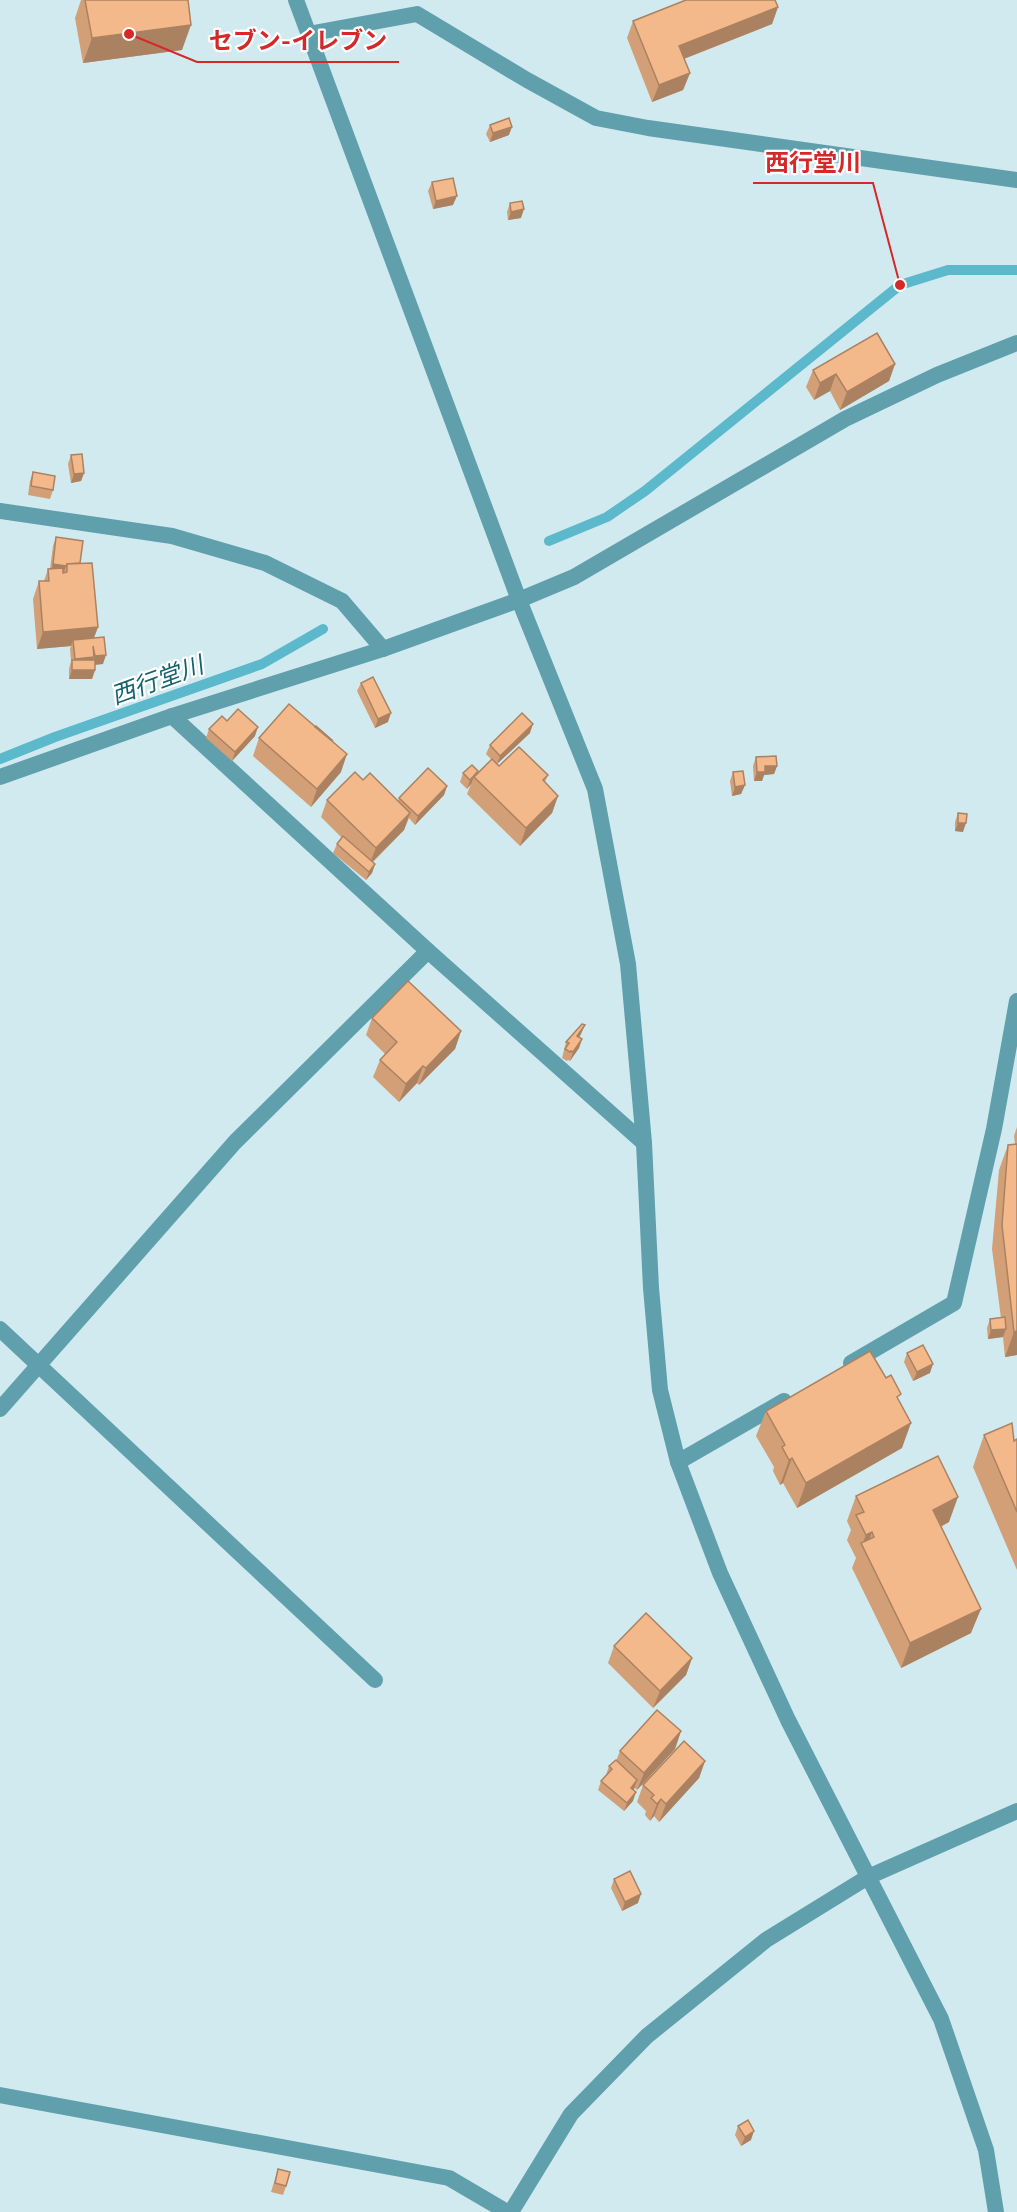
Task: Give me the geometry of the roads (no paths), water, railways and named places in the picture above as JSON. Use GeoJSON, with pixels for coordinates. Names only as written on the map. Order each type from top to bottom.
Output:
{"type":"FeatureCollection","features":[{"type":"Feature","properties":{"kind":"street"},"geometry":{"type":"LineString","coordinates":[[296,0],[519,600],[595,789],[628,964],[644,1143],[651,1288],[660,1390],[678,1462],[724,1584],[788,1720],[941,2019],[986,2150],[996,2212]]}},
{"type":"Feature","properties":{"kind":"street"},"geometry":{"type":"LineString","coordinates":[[308,34],[417,14],[527,80],[596,118],[648,128],[1016,179]]}},
{"type":"Feature","properties":{"kind":"street"},"geometry":{"type":"LineString","coordinates":[[0,777],[172,716],[383,649],[519,600],[574,577],[845,419],[937,375],[1017,343]]}},
{"type":"Feature","properties":{"kind":"street"},"geometry":{"type":"LineString","coordinates":[[0,511],[172,536],[265,563],[342,601],[383,649]]}},
{"type":"Feature","properties":{"kind":"street"},"geometry":{"type":"LineString","coordinates":[[172,716],[428,951],[644,1143]]}},
{"type":"Feature","properties":{"kind":"street"},"geometry":{"type":"LineString","coordinates":[[0,1408],[235,1142],[428,951]]}},
{"type":"Feature","properties":{"kind":"street"},"geometry":{"type":"LineString","coordinates":[[842,1368],[954,1303],[994,1129],[1017,1001]]}},
{"type":"Feature","properties":{"kind":"street"},"geometry":{"type":"LineString","coordinates":[[0,1329],[375,1680]]}},
{"type":"Feature","properties":{"kind":"street"},"geometry":{"type":"LineString","coordinates":[[678,1462],[801,1392]]}},
{"type":"Feature","properties":{"kind":"street"},"geometry":{"type":"LineString","coordinates":[[0,2096],[449,2178],[509,2212],[571,2114],[647,2036],[766,1940],[868,1877],[1017,1811]]}},
{"type":"Feature","properties":{"kind":"waterway","name":"西行堂川"},"geometry":{"type":"LineString","coordinates":[[549,541],[607,517],[645,491],[900,285],[948,270],[1017,270]]}},
{"type":"Feature","properties":{"kind":"waterway","name":"西行堂川"},"geometry":{"type":"LineString","coordinates":[[0,759],[55,737],[262,664],[323,629]]}},
{"type":"Feature","properties":{"kind":"place","name":"セブン-イレブン"},"geometry":{"type":"Point","coordinates":[129,34]}},
{"type":"Feature","properties":{"kind":"place","name":"西行堂川"},"geometry":{"type":"Point","coordinates":[900,285]}}]}
